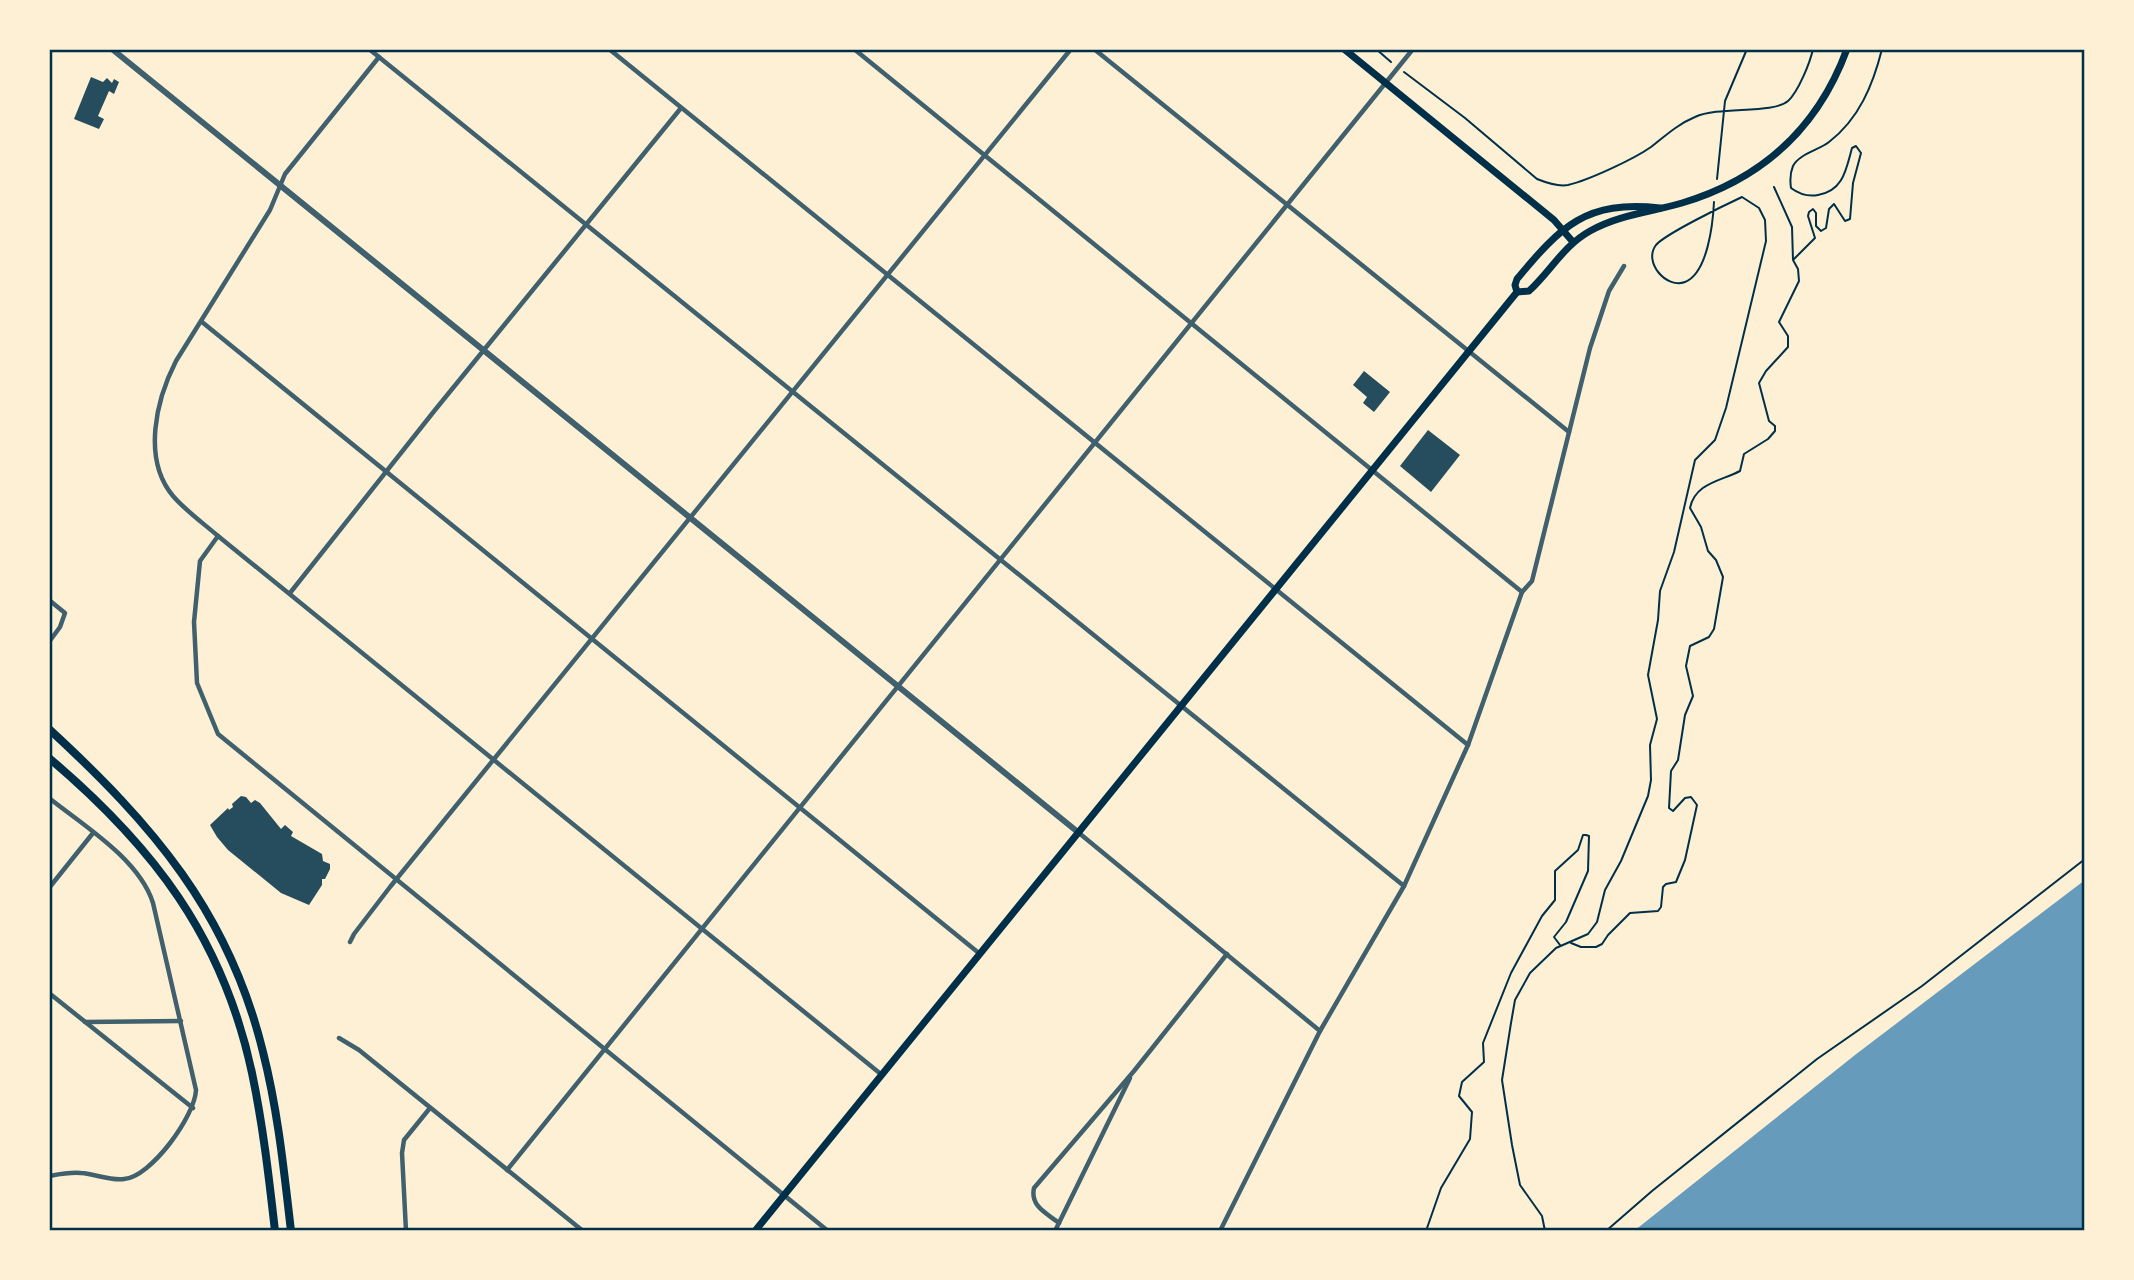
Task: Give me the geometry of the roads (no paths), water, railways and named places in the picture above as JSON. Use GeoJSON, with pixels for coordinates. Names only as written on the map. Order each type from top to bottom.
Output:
{"type":"FeatureCollection","features":[{"type":"Feature","properties":{"kind":"main road"},"geometry":{"type":"LineString","coordinates":[[1343,49],[1563,228],[1573,242]]}},
{"type":"Feature","properties":{"kind":"main road"},"geometry":{"type":"LineString","coordinates":[[755,1231],[1517,292],[1529,291],[1573,242],[1592,230],[1622,218],[1682,203],[1730,186],[1769,160],[1817,109],[1835,78],[1847,49]]}},
{"type":"Feature","properties":{"kind":"main road"},"geometry":{"type":"LineString","coordinates":[[1517,292],[1517,279],[1563,228],[1613,208],[1660,208]]}},
{"type":"Feature","properties":{"kind":"main road"},"geometry":{"type":"LineString","coordinates":[[49,729],[90,767],[156,837],[194,890],[226,947],[243,986],[263,1050],[276,1114],[292,1231]]}},
{"type":"Feature","properties":{"kind":"main road"},"geometry":{"type":"LineString","coordinates":[[49,758],[79,783],[143,848],[181,900],[213,956],[235,1013],[252,1073],[266,1153],[275,1231]]}},
{"type":"Feature","properties":{"kind":"street"},"geometry":{"type":"LineString","coordinates":[[112,49],[1320,1031]]}},
{"type":"Feature","properties":{"kind":"street"},"geometry":{"type":"LineString","coordinates":[[369,49],[1405,886]]}},
{"type":"Feature","properties":{"kind":"street"},"geometry":{"type":"LineString","coordinates":[[609,49],[1468,745]]}},
{"type":"Feature","properties":{"kind":"street"},"geometry":{"type":"LineString","coordinates":[[854,49],[1522,592]]}},
{"type":"Feature","properties":{"kind":"street"},"geometry":{"type":"LineString","coordinates":[[350,942],[396,880],[1072,49]]}},
{"type":"Feature","properties":{"kind":"street"},"geometry":{"type":"LineString","coordinates":[[1094,49],[1569,432]]}},
{"type":"Feature","properties":{"kind":"street"},"geometry":{"type":"LineString","coordinates":[[507,1170],[1413,49]]}},
{"type":"Feature","properties":{"kind":"street"},"geometry":{"type":"LineString","coordinates":[[379,57],[285,174],[270,210],[176,361],[164,387],[156,431],[158,462],[163,480],[172,495],[218,536],[882,1076]]}},
{"type":"Feature","properties":{"kind":"street"},"geometry":{"type":"LineString","coordinates":[[290,593],[681,108]]}},
{"type":"Feature","properties":{"kind":"street"},"geometry":{"type":"LineString","coordinates":[[1220,1231],[1320,1031],[1405,886],[1468,745],[1522,592],[1532,581],[1594,337],[1609,292],[1624,266]]}},
{"type":"Feature","properties":{"kind":"street"},"geometry":{"type":"LineString","coordinates":[[202,322],[980,954]]}},
{"type":"Feature","properties":{"kind":"street"},"geometry":{"type":"LineString","coordinates":[[218,536],[200,561],[194,622],[197,683],[218,734],[828,1231]]}},
{"type":"Feature","properties":{"kind":"street"},"geometry":{"type":"LineString","coordinates":[[49,600],[65,613],[60,627],[49,642]]}},
{"type":"Feature","properties":{"kind":"street"},"geometry":{"type":"LineString","coordinates":[[49,798],[136,871],[150,894],[196,1085],[192,1108],[186,1121],[150,1165],[135,1177],[122,1180],[80,1172],[49,1176]]}},
{"type":"Feature","properties":{"kind":"street"},"geometry":{"type":"LineString","coordinates":[[49,888],[93,833]]}},
{"type":"Feature","properties":{"kind":"street"},"geometry":{"type":"LineString","coordinates":[[1059,1223],[1036,1205],[1032,1197],[1034,1188],[1134,1071],[1227,954]]}},
{"type":"Feature","properties":{"kind":"street"},"geometry":{"type":"LineString","coordinates":[[49,993],[192,1108]]}},
{"type":"Feature","properties":{"kind":"street"},"geometry":{"type":"LineString","coordinates":[[85,1022],[181,1021]]}},
{"type":"Feature","properties":{"kind":"street"},"geometry":{"type":"LineString","coordinates":[[339,1038],[359,1050],[583,1231]]}},
{"type":"Feature","properties":{"kind":"street"},"geometry":{"type":"LineString","coordinates":[[1055,1231],[1134,1071]]}},
{"type":"Feature","properties":{"kind":"street"},"geometry":{"type":"LineString","coordinates":[[406,1231],[402,1153],[404,1140],[430,1108]]}},
{"type":"Feature","properties":{"kind":"water"},"geometry":{"type":"Polygon","coordinates":[[[2085,880],[2085,1231],[1634,1231],[1855,1055],[2085,880]]]}}]}
